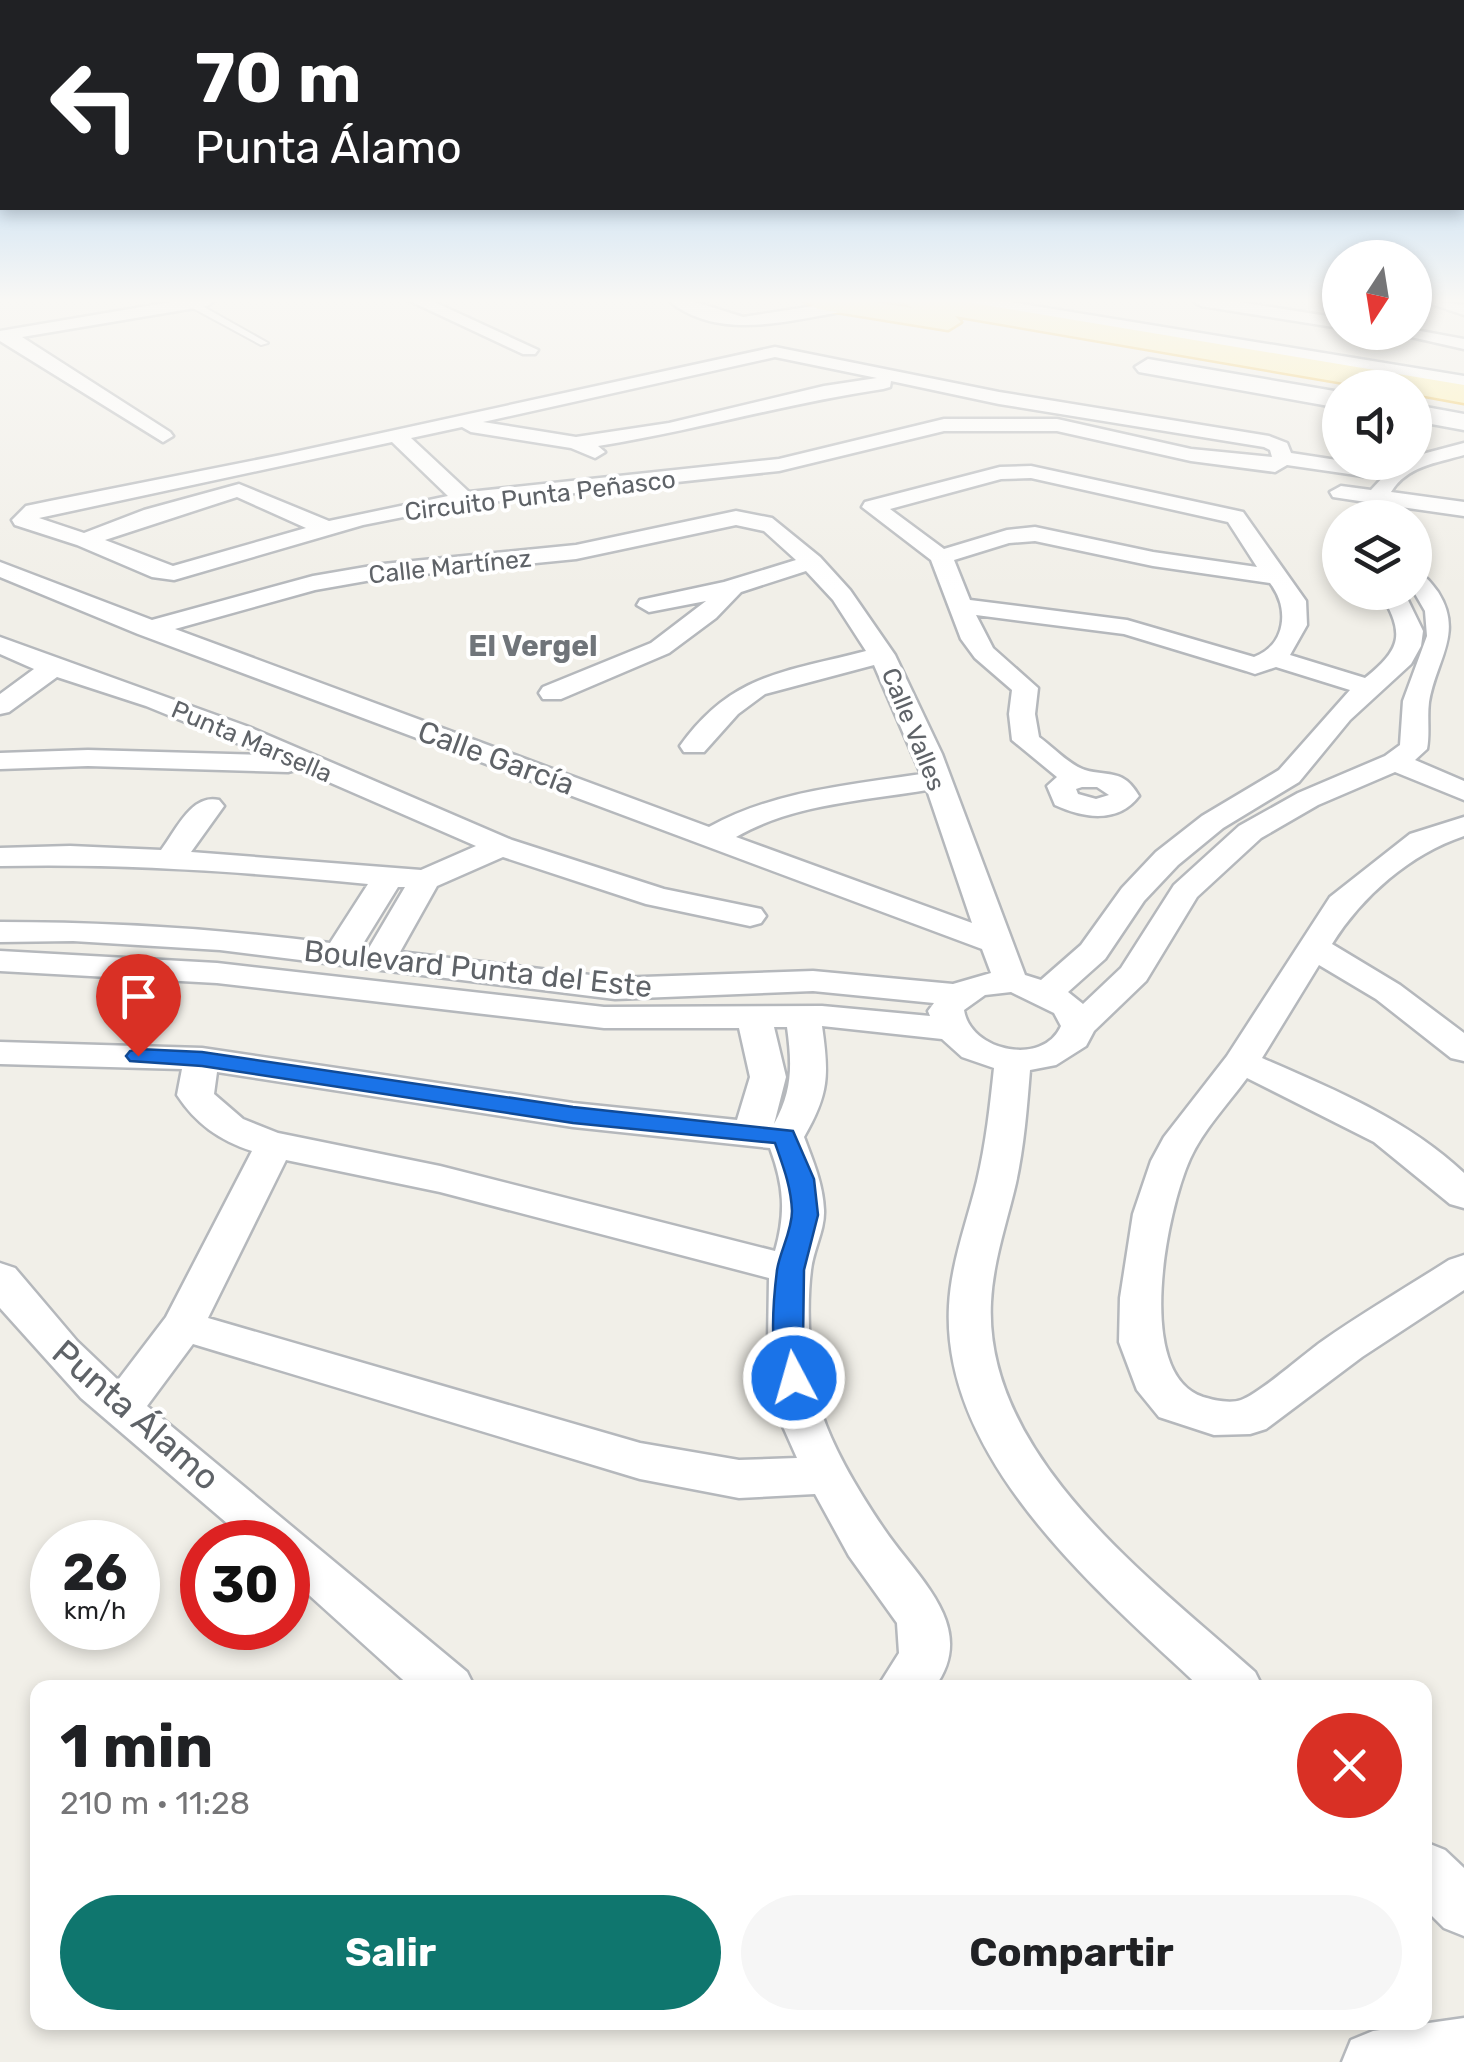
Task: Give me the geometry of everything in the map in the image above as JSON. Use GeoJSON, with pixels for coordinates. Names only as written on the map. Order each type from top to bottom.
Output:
{"type":"FeatureCollection","features":[{"type":"Feature","properties":{"kind":"main road"},"geometry":{"type":"LineString","coordinates":[[1438,397],[1464,409]]}},
{"type":"Feature","properties":{"kind":"street"},"geometry":{"type":"LineString","coordinates":[[101,397],[163,436]]}},
{"type":"Feature","properties":{"kind":"street","name":"Circuito Punta Peñasco"},"geometry":{"type":"LineString","coordinates":[[558,397],[50,507],[34,511],[22,520],[86,540],[160,572],[174,573],[326,528],[464,499],[779,465],[944,425],[1057,425],[1191,455],[1322,469]]}},
{"type":"Feature","properties":{"kind":"street"},"geometry":{"type":"LineString","coordinates":[[440,423],[576,443],[669,428],[801,397]]}},
{"type":"Feature","properties":{"kind":"street"},"geometry":{"type":"LineString","coordinates":[[905,397],[944,425]]}},
{"type":"Feature","properties":{"kind":"street","name":"Circuito Punta Peñasco"},"geometry":{"type":"LineString","coordinates":[[998,397],[1269,442],[1280,447],[1278,462]]}},
{"type":"Feature","properties":{"kind":"street"},"geometry":{"type":"LineString","coordinates":[[1432,416],[1464,422]]}},
{"type":"Feature","properties":{"kind":"street"},"geometry":{"type":"LineString","coordinates":[[394,433],[464,499]]}},
{"type":"Feature","properties":{"kind":"street"},"geometry":{"type":"LineString","coordinates":[[576,443],[654,481]]}},
{"type":"Feature","properties":{"kind":"street"},"geometry":{"type":"LineString","coordinates":[[1432,457],[1464,448]]}},
{"type":"Feature","properties":{"kind":"street","name":"Circuito Punta Peñasco"},"geometry":{"type":"LineString","coordinates":[[86,540],[165,511],[283,477],[281,460]]}},
{"type":"Feature","properties":{"kind":"street"},"geometry":{"type":"LineString","coordinates":[[1078,778],[1026,740],[1022,732],[1025,688],[984,653],[968,625],[964,606],[941,556],[873,506],[1000,472],[1031,472],[1235,516],[1294,600],[1297,626],[1265,662]]}},
{"type":"Feature","properties":{"kind":"street"},"geometry":{"type":"LineString","coordinates":[[240,490],[326,528]]}},
{"type":"Feature","properties":{"kind":"street"},"geometry":{"type":"LineString","coordinates":[[1432,509],[1464,510]]}},
{"type":"Feature","properties":{"kind":"street"},"geometry":{"type":"LineString","coordinates":[[1432,514],[1464,519]]}},
{"type":"Feature","properties":{"kind":"street","name":"Calle Valles"},"geometry":{"type":"LineString","coordinates":[[755,516],[768,522],[812,562],[882,655],[936,780],[1011,982]]}},
{"type":"Feature","properties":{"kind":"street","name":"Calle Martínez"},"geometry":{"type":"LineString","coordinates":[[147,630],[313,583],[382,571],[576,552],[755,516]]}},
{"type":"Feature","properties":{"kind":"street"},"geometry":{"type":"LineString","coordinates":[[941,556],[1007,537],[1034,534],[1168,562],[1279,577]]}},
{"type":"Feature","properties":{"kind":"street"},"geometry":{"type":"LineString","coordinates":[[650,604],[733,588],[812,562]]}},
{"type":"Feature","properties":{"kind":"street","name":"Calle García"},"geometry":{"type":"LineString","coordinates":[[0,569],[147,630],[994,942]]}},
{"type":"Feature","properties":{"kind":"street"},"geometry":{"type":"LineString","coordinates":[[552,692],[660,648],[733,588]]}},
{"type":"Feature","properties":{"kind":"street"},"geometry":{"type":"LineString","coordinates":[[1404,756],[1418,694],[1434,661],[1440,626],[1432,600]]}},
{"type":"Feature","properties":{"kind":"street"},"geometry":{"type":"LineString","coordinates":[[964,606],[1127,627],[1265,662],[1361,696]]}},
{"type":"Feature","properties":{"kind":"street"},"geometry":{"type":"LineString","coordinates":[[1047,991],[1074,975],[1095,954],[1147,879],[1212,824],[1291,774],[1314,752],[1361,696],[1400,659],[1411,634],[1404,610]]}},
{"type":"Feature","properties":{"kind":"street","name":"Punta Marsella"},"geometry":{"type":"LineString","coordinates":[[0,644],[53,668],[155,700],[501,846],[657,897],[750,916]]}},
{"type":"Feature","properties":{"kind":"street"},"geometry":{"type":"LineString","coordinates":[[694,746],[729,708],[756,688],[882,655]]}},
{"type":"Feature","properties":{"kind":"street"},"geometry":{"type":"LineString","coordinates":[[0,706],[53,668]]}},
{"type":"Feature","properties":{"kind":"street"},"geometry":{"type":"LineString","coordinates":[[1404,756],[1464,791]]}},
{"type":"Feature","properties":{"kind":"street"},"geometry":{"type":"LineString","coordinates":[[1077,1028],[1074,1014],[1047,991],[1011,982],[990,983],[956,995],[945,1011],[948,1029],[962,1044],[986,1055],[1013,1060],[1057,1052],[1134,974],[1185,892],[1250,832],[1308,799],[1404,756],[1464,770]]}},
{"type":"Feature","properties":{"kind":"street"},"geometry":{"type":"LineString","coordinates":[[0,761],[122,758],[309,765]]}},
{"type":"Feature","properties":{"kind":"street"},"geometry":{"type":"LineString","coordinates":[[711,839],[752,815],[799,802],[936,780]]}},
{"type":"Feature","properties":{"kind":"street"},"geometry":{"type":"LineString","coordinates":[[169,860],[209,806]]}},
{"type":"Feature","properties":{"kind":"street"},"geometry":{"type":"LineString","coordinates":[[1464,826],[1421,840],[1354,893],[1326,923],[1241,1062],[1183,1136],[1170,1160],[1153,1214],[1141,1298],[1140,1342],[1152,1378],[1175,1405],[1214,1418],[1250,1416],[1347,1346],[1464,1270]]}},
{"type":"Feature","properties":{"kind":"street"},"geometry":{"type":"LineString","coordinates":[[0,857],[70,855],[169,860],[425,880],[501,846]]}},
{"type":"Feature","properties":{"kind":"street"},"geometry":{"type":"LineString","coordinates":[[339,955],[388,877]]}},
{"type":"Feature","properties":{"kind":"street"},"geometry":{"type":"LineString","coordinates":[[380,959],[425,880]]}},
{"type":"Feature","properties":{"kind":"street"},"geometry":{"type":"LineString","coordinates":[[63,962],[82,931]]}},
{"type":"Feature","properties":{"kind":"street","name":"Boulevard Punta del Este"},"geometry":{"type":"LineString","coordinates":[[0,932],[82,931],[380,959],[591,987],[674,989],[814,981],[956,995]]}},
{"type":"Feature","properties":{"kind":"street"},"geometry":{"type":"LineString","coordinates":[[1313,947],[1449,1019],[1464,1050]]}},
{"type":"Feature","properties":{"kind":"street","name":"Boulevard Punta del Este"},"geometry":{"type":"LineString","coordinates":[[0,961],[254,974],[580,1016],[864,1018],[948,1029]]}},
{"type":"Feature","properties":{"kind":"street"},"geometry":{"type":"LineString","coordinates":[[0,1053],[202,1059],[573,1115],[767,1135],[806,1103],[812,1084],[803,1016]]}},
{"type":"Feature","properties":{"kind":"street"},"geometry":{"type":"LineString","coordinates":[[754,1020],[771,1076],[767,1135],[801,1179],[805,1215],[790,1270],[789,1343],[800,1413],[828,1475],[882,1566],[920,1616],[926,1640],[924,1660],[909,1680]]}},
{"type":"Feature","properties":{"kind":"street"},"geometry":{"type":"LineString","coordinates":[[202,1059],[195,1095],[213,1120],[242,1136],[440,1179],[790,1270]]}},
{"type":"Feature","properties":{"kind":"street"},"geometry":{"type":"LineString","coordinates":[[1013,1060],[1001,1161],[972,1286],[973,1350],[984,1398],[1015,1454],[1068,1526],[1229,1680]]}},
{"type":"Feature","properties":{"kind":"street"},"geometry":{"type":"LineString","coordinates":[[1241,1062],[1350,1110],[1407,1143],[1464,1195]]}},
{"type":"Feature","properties":{"kind":"street"},"geometry":{"type":"LineString","coordinates":[[120,1409],[182,1326],[274,1145]]}},
{"type":"Feature","properties":{"kind":"street","name":"Punta Álamo"},"geometry":{"type":"LineString","coordinates":[[0,1278],[28,1319],[120,1409],[255,1520]]}},
{"type":"Feature","properties":{"kind":"street"},"geometry":{"type":"LineString","coordinates":[[182,1326],[640,1461],[740,1478],[828,1475]]}},
{"type":"Feature","properties":{"kind":"street","name":"Punta Álamo"},"geometry":{"type":"LineString","coordinates":[[310,1567],[440,1680]]}},
{"type":"Feature","properties":{"kind":"street"},"geometry":{"type":"LineString","coordinates":[[1432,1876],[1464,1908]]}},
{"type":"Feature","properties":{"kind":"street"},"geometry":{"type":"LineString","coordinates":[[1374,2062],[1464,2048]]}},
{"type":"Feature","properties":{"kind":"district","name":"El Vergel"},"geometry":{"type":"Point","coordinates":[533,646]}},
{"type":"Feature","properties":{"kind":"route"},"geometry":{"type":"LineString","coordinates":[[138,1056],[293,1070],[573,1115],[785,1136],[801,1179],[805,1215],[790,1270],[789,1343],[794,1378]]}}]}
